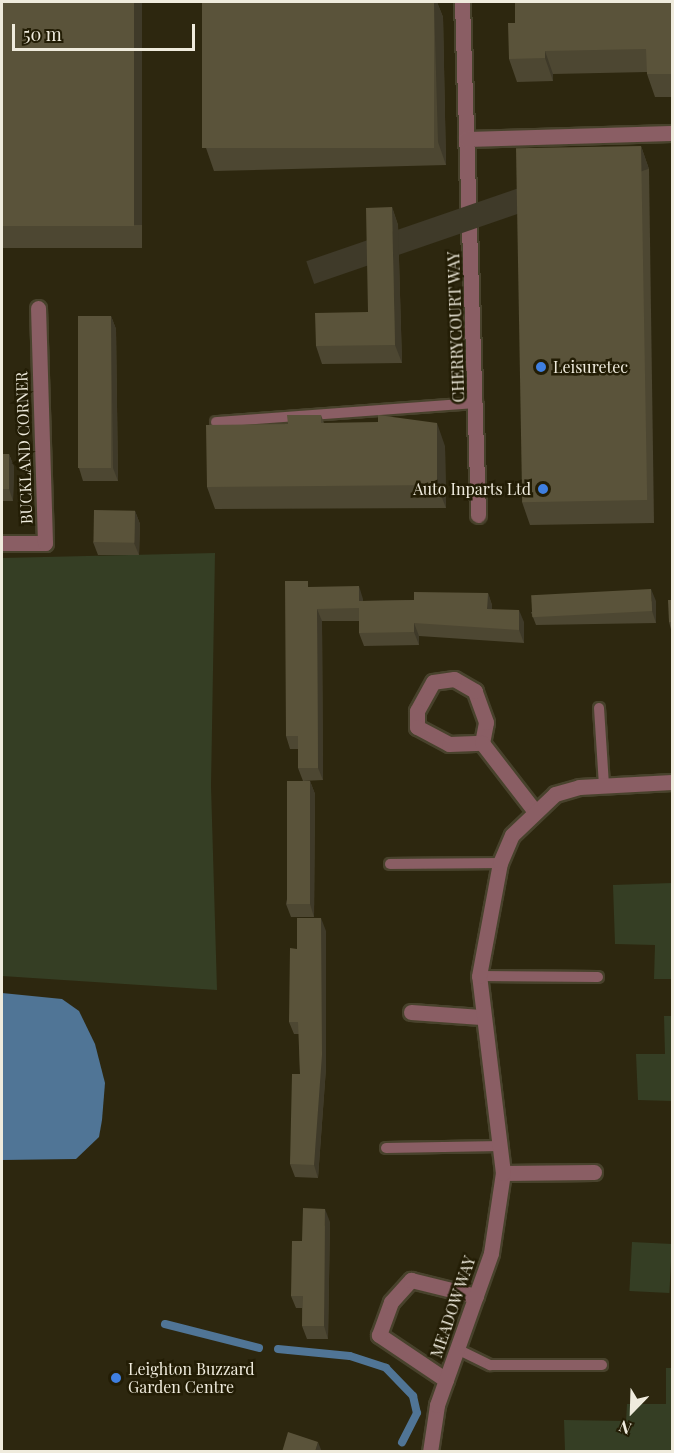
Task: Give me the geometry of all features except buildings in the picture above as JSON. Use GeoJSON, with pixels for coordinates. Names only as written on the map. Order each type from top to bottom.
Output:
{"type":"FeatureCollection","features":[{"type":"Feature","properties":{"kind":"street","name":"CHERRYCOURT WAY"},"geometry":{"type":"LineString","coordinates":[[462,2],[477,403],[478,515]]}},
{"type":"Feature","properties":{"kind":"street"},"geometry":{"type":"LineString","coordinates":[[466,138],[672,133]]}},
{"type":"Feature","properties":{"kind":"street","name":"BUCKLAND CORNER"},"geometry":{"type":"LineString","coordinates":[[2,543],[45,543],[38,308]]}},
{"type":"Feature","properties":{"kind":"street"},"geometry":{"type":"LineString","coordinates":[[482,743],[449,744],[417,727],[417,711],[433,682],[454,679],[475,691],[486,722],[482,743],[533,809]]}},
{"type":"Feature","properties":{"kind":"street","name":"MEADOW WAY"},"geometry":{"type":"LineString","coordinates":[[430,1452],[446,1380],[490,1253],[503,1173],[481,1017],[479,976],[500,863],[512,835],[533,809],[555,794],[604,785],[672,782]]}},
{"type":"Feature","properties":{"kind":"street"},"geometry":{"type":"LineString","coordinates":[[411,1012],[481,1017]]}},
{"type":"Feature","properties":{"kind":"street"},"geometry":{"type":"LineString","coordinates":[[503,1173],[594,1172]]}},
{"type":"Feature","properties":{"kind":"street"},"geometry":{"type":"LineString","coordinates":[[446,1380],[379,1335],[391,1302],[411,1280],[476,1296]]}},
{"type":"Feature","properties":{"kind":"lane"},"geometry":{"type":"LineString","coordinates":[[216,422],[477,403]]}},
{"type":"Feature","properties":{"kind":"lane"},"geometry":{"type":"LineString","coordinates":[[599,708],[604,785]]}},
{"type":"Feature","properties":{"kind":"lane"},"geometry":{"type":"LineString","coordinates":[[390,864],[500,863]]}},
{"type":"Feature","properties":{"kind":"lane"},"geometry":{"type":"LineString","coordinates":[[479,976],[598,977]]}},
{"type":"Feature","properties":{"kind":"lane"},"geometry":{"type":"LineString","coordinates":[[386,1148],[501,1146]]}},
{"type":"Feature","properties":{"kind":"lane"},"geometry":{"type":"LineString","coordinates":[[457,1349],[490,1365],[602,1365]]}},
{"type":"Feature","properties":{"kind":"green space"},"geometry":{"type":"Polygon","coordinates":[[[215,553],[211,786],[217,990],[2,976],[2,558],[215,553]]]}},
{"type":"Feature","properties":{"kind":"green space"},"geometry":{"type":"Polygon","coordinates":[[[672,883],[672,979],[654,979],[655,945],[615,944],[613,885],[672,883]]]}},
{"type":"Feature","properties":{"kind":"green space"},"geometry":{"type":"Polygon","coordinates":[[[664,1016],[672,1016],[672,1101],[638,1100],[636,1054],[665,1054],[664,1016]]]}},
{"type":"Feature","properties":{"kind":"green space"},"geometry":{"type":"Polygon","coordinates":[[[632,1242],[672,1244],[669,1293],[629,1291],[632,1242]]]}},
{"type":"Feature","properties":{"kind":"green space"},"geometry":{"type":"Polygon","coordinates":[[[666,1368],[672,1368],[672,1451],[565,1451],[564,1420],[626,1421],[627,1404],[666,1404],[666,1368]]]}},
{"type":"Feature","properties":{"kind":"water"},"geometry":{"type":"Polygon","coordinates":[[[2,993],[62,999],[79,1011],[95,1044],[105,1083],[102,1120],[99,1137],[76,1159],[2,1160],[2,993]]]}},
{"type":"Feature","properties":{"kind":"waterway"},"geometry":{"type":"LineString","coordinates":[[165,1324],[259,1348]]}},
{"type":"Feature","properties":{"kind":"waterway"},"geometry":{"type":"LineString","coordinates":[[278,1349],[350,1356],[386,1368],[413,1396],[417,1413],[402,1442]]}},
{"type":"Feature","properties":{"kind":"place","name":"Leisuretec"},"geometry":{"type":"Point","coordinates":[541,367]}},
{"type":"Feature","properties":{"kind":"place","name":"Auto Inparts Ltd"},"geometry":{"type":"Point","coordinates":[543,489]}},
{"type":"Feature","properties":{"kind":"place","name":"Leighton Buzzard Garden Centre"},"geometry":{"type":"Point","coordinates":[116,1378]}}]}
